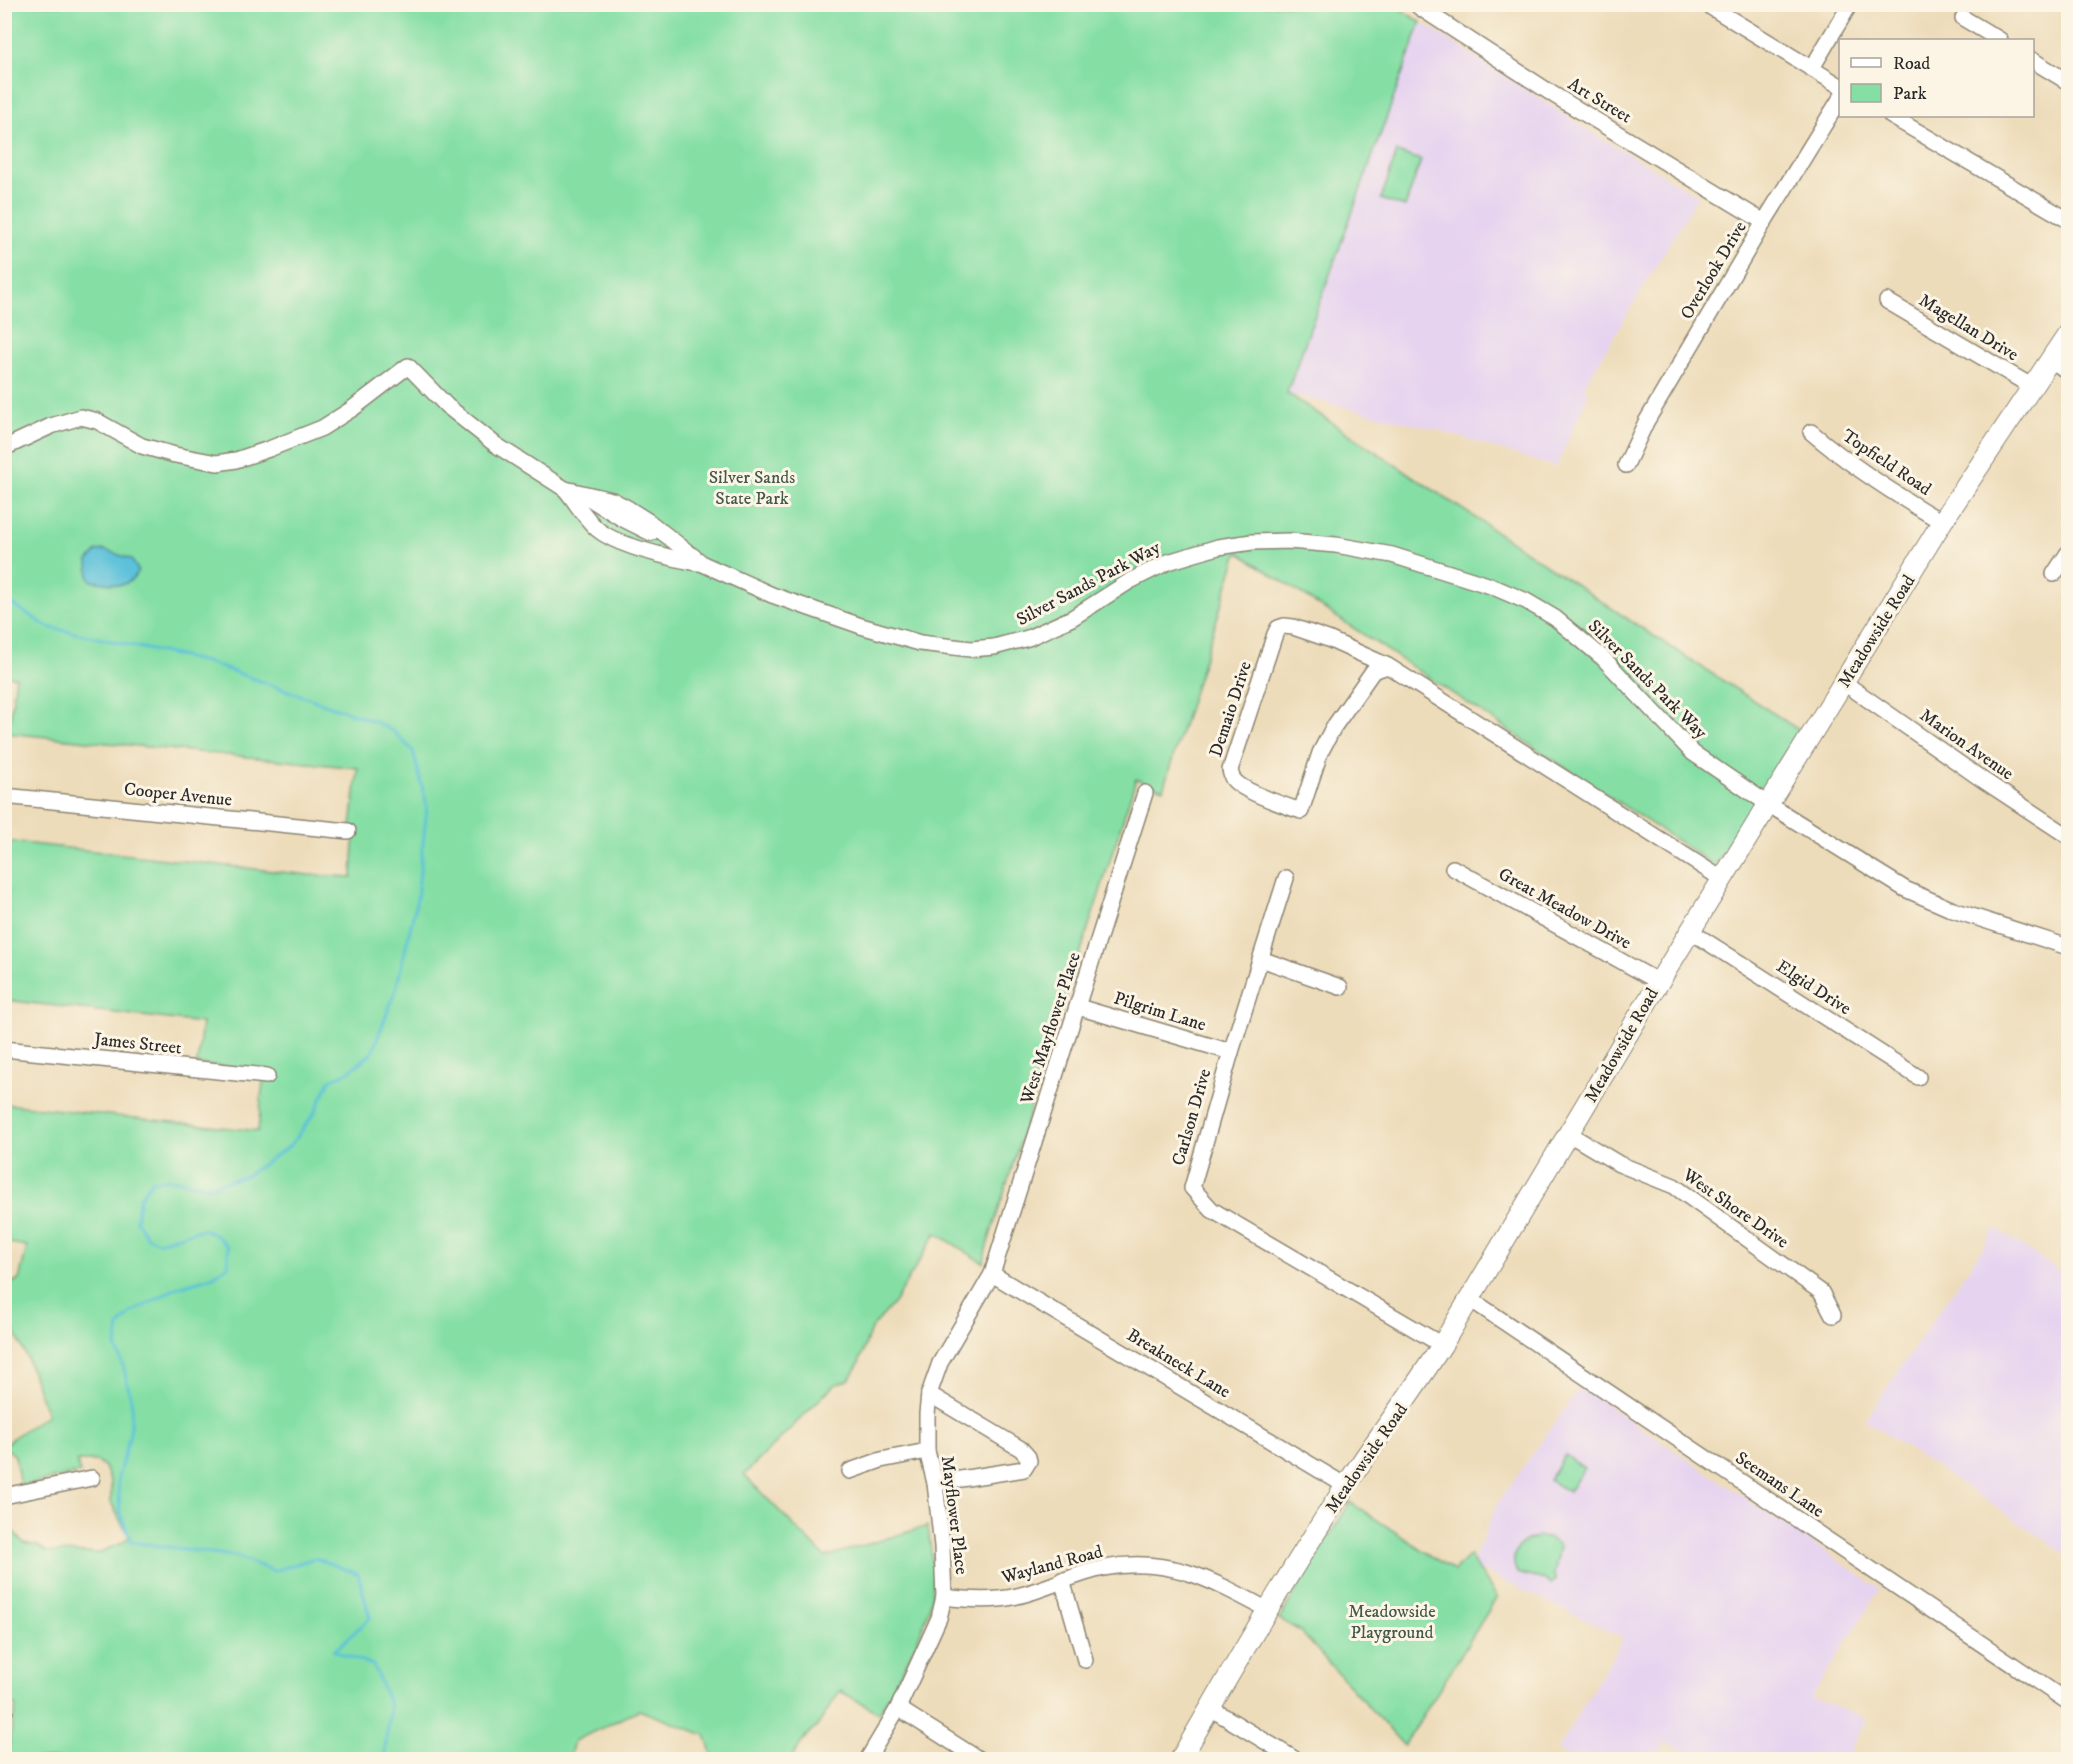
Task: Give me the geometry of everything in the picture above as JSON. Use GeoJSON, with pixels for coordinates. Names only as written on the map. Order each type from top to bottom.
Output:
{"type":"FeatureCollection","features":[{"type":"Feature","properties":{"kind":"main road","name":"Meadowside Road"},"geometry":{"type":"LineString","coordinates":[[1180,1760],[1268,1610],[1346,1486],[1412,1393],[1442,1345],[1659,982],[1942,522],[2068,333]]}},
{"type":"Feature","properties":{"kind":"street"},"geometry":{"type":"LineString","coordinates":[[1706,4],[1839,85]]}},
{"type":"Feature","properties":{"kind":"street"},"geometry":{"type":"LineString","coordinates":[[1812,68],[1851,4]]}},
{"type":"Feature","properties":{"kind":"street","name":"Art Street"},"geometry":{"type":"LineString","coordinates":[[1419,7],[1554,95],[1764,222]]}},
{"type":"Feature","properties":{"kind":"street"},"geometry":{"type":"LineString","coordinates":[[1963,18],[1998,39]]}},
{"type":"Feature","properties":{"kind":"street"},"geometry":{"type":"LineString","coordinates":[[2034,61],[2068,82]]}},
{"type":"Feature","properties":{"kind":"street","name":"Overlook Drive"},"geometry":{"type":"LineString","coordinates":[[1626,465],[1646,422],[1764,222],[1839,101]]}},
{"type":"Feature","properties":{"kind":"street"},"geometry":{"type":"LineString","coordinates":[[1893,117],[2068,220]]}},
{"type":"Feature","properties":{"kind":"street","name":"Magellan Drive"},"geometry":{"type":"LineString","coordinates":[[1887,301],[2031,386]]}},
{"type":"Feature","properties":{"kind":"street"},"geometry":{"type":"LineString","coordinates":[[2050,359],[2068,372]]}},
{"type":"Feature","properties":{"kind":"street","name":"Silver Sands Park Way"},"geometry":{"type":"LineString","coordinates":[[4,448],[51,426],[81,417],[97,421],[142,446],[217,463],[236,460],[322,428],[352,409],[408,366],[447,406],[496,445],[565,489],[586,495],[590,501],[623,519],[654,534],[666,536],[703,564]]}},
{"type":"Feature","properties":{"kind":"street","name":"Topfield Road"},"geometry":{"type":"LineString","coordinates":[[1811,432],[1838,455],[1879,484],[1942,522]]}},
{"type":"Feature","properties":{"kind":"street","name":"Silver Sands Park Way"},"geometry":{"type":"LineString","coordinates":[[565,489],[584,514],[605,534],[631,546],[703,564],[772,595],[861,626],[920,643],[971,649],[1004,645],[1044,632],[1072,618],[1130,581],[1168,562],[1218,547],[1252,542],[1289,541],[1336,545],[1392,555],[1491,586],[1526,601],[1555,618],[1602,658],[1693,753],[1768,804],[1905,889],[1953,910],[2068,947]]}},
{"type":"Feature","properties":{"kind":"street"},"geometry":{"type":"LineString","coordinates":[[2055,574],[2068,553]]}},
{"type":"Feature","properties":{"kind":"street","name":"Demaio Drive"},"geometry":{"type":"LineString","coordinates":[[1388,666],[1373,671],[1333,728],[1320,753],[1301,812],[1238,784],[1232,778],[1230,770],[1278,628],[1293,627],[1388,666],[1722,879]]}},
{"type":"Feature","properties":{"kind":"street","name":"Marion Avenue"},"geometry":{"type":"LineString","coordinates":[[1843,682],[1980,778],[2068,836]]}},
{"type":"Feature","properties":{"kind":"street","name":"West Mayflower Place"},"geometry":{"type":"LineString","coordinates":[[992,1274],[1145,793]]}},
{"type":"Feature","properties":{"kind":"street","name":"Cooper Avenue"},"geometry":{"type":"LineString","coordinates":[[4,796],[348,831]]}},
{"type":"Feature","properties":{"kind":"street","name":"Great Meadow Drive"},"geometry":{"type":"LineString","coordinates":[[1453,868],[1659,982]]}},
{"type":"Feature","properties":{"kind":"street","name":"Carlson Drive"},"geometry":{"type":"LineString","coordinates":[[1286,878],[1231,1052],[1192,1188],[1212,1210],[1442,1345]]}},
{"type":"Feature","properties":{"kind":"street","name":"Elgid Drive"},"geometry":{"type":"LineString","coordinates":[[1690,931],[1918,1077]]}},
{"type":"Feature","properties":{"kind":"street"},"geometry":{"type":"LineString","coordinates":[[1261,959],[1340,987]]}},
{"type":"Feature","properties":{"kind":"street","name":"Pilgrim Lane"},"geometry":{"type":"LineString","coordinates":[[1078,1007],[1231,1052]]}},
{"type":"Feature","properties":{"kind":"street","name":"James Street"},"geometry":{"type":"LineString","coordinates":[[4,1049],[267,1076]]}},
{"type":"Feature","properties":{"kind":"street","name":"West Shore Drive"},"geometry":{"type":"LineString","coordinates":[[1569,1134],[1619,1164],[1674,1185],[1821,1292],[1833,1316]]}},
{"type":"Feature","properties":{"kind":"street","name":"Mayflower Place"},"geometry":{"type":"LineString","coordinates":[[867,1760],[898,1708],[939,1618],[944,1597],[942,1546],[935,1483],[927,1451],[929,1394],[940,1363],[992,1274]]}},
{"type":"Feature","properties":{"kind":"street","name":"Breakneck Lane"},"geometry":{"type":"LineString","coordinates":[[992,1274],[1346,1486]]}},
{"type":"Feature","properties":{"kind":"street","name":"Seemans Lane"},"geometry":{"type":"LineString","coordinates":[[1470,1299],[2068,1702]]}},
{"type":"Feature","properties":{"kind":"street"},"geometry":{"type":"LineString","coordinates":[[929,1394],[1021,1449],[1029,1461],[1024,1468],[1018,1470],[935,1483]]}},
{"type":"Feature","properties":{"kind":"street"},"geometry":{"type":"LineString","coordinates":[[850,1471],[881,1460],[927,1451]]}},
{"type":"Feature","properties":{"kind":"street"},"geometry":{"type":"LineString","coordinates":[[4,1496],[92,1478]]}},
{"type":"Feature","properties":{"kind":"street","name":"Wayland Road"},"geometry":{"type":"LineString","coordinates":[[944,1597],[976,1600],[1016,1597],[1104,1568],[1139,1565],[1200,1575],[1268,1610]]}},
{"type":"Feature","properties":{"kind":"street"},"geometry":{"type":"LineString","coordinates":[[1062,1580],[1085,1660]]}},
{"type":"Feature","properties":{"kind":"street"},"geometry":{"type":"LineString","coordinates":[[898,1708],[980,1760]]}},
{"type":"Feature","properties":{"kind":"street"},"geometry":{"type":"LineString","coordinates":[[1210,1708],[1296,1760]]}},
{"type":"Feature","properties":{"kind":"shaded area"},"geometry":{"type":"Polygon","coordinates":[[[1421,22],[1588,130],[1698,196],[1583,388],[1589,392],[1556,467],[1435,429],[1286,393],[1421,22]]]}},
{"type":"Feature","properties":{"kind":"shaded area"},"geometry":{"type":"Polygon","coordinates":[[[1996,1228],[2068,1277],[2068,1555],[1865,1420],[1996,1228]]]}},
{"type":"Feature","properties":{"kind":"shaded area"},"geometry":{"type":"Polygon","coordinates":[[[1580,1387],[1880,1589],[1811,1698],[1867,1719],[1846,1759],[1697,1759],[1666,1741],[1656,1759],[1574,1759],[1557,1750],[1623,1638],[1471,1566],[1497,1504],[1580,1387]]]}},
{"type":"Feature","properties":{"kind":"green space","name":"Silver Sands State Park"},"geometry":{"type":"Polygon","coordinates":[[[4,5],[1402,5],[1400,9],[1421,22],[1287,393],[1799,730],[1715,866],[1238,552],[1163,789],[1136,779],[986,1249],[984,1263],[936,1233],[894,1303],[871,1329],[859,1363],[849,1380],[834,1385],[744,1475],[825,1557],[928,1526],[933,1571],[931,1601],[920,1634],[879,1713],[840,1691],[816,1728],[806,1736],[791,1759],[714,1759],[705,1735],[639,1710],[574,1741],[569,1759],[7,1759],[16,1705],[5,1703],[5,1528],[11,1529],[24,1543],[38,1546],[48,1552],[98,1553],[122,1543],[130,1536],[111,1502],[111,1483],[105,1467],[96,1461],[77,1461],[80,1473],[20,1486],[15,1456],[5,1447],[11,1439],[47,1415],[27,1358],[5,1310],[8,1290],[13,1282],[19,1280],[27,1246],[5,1242],[5,1104],[258,1131],[264,1071],[197,1064],[202,1023],[5,1000],[5,841],[309,875],[352,877],[355,827],[351,826],[358,768],[8,733],[16,677],[4,675],[4,5]]]}},
{"type":"Feature","properties":{"kind":"green space"},"geometry":{"type":"Polygon","coordinates":[[[1397,152],[1421,160],[1405,207],[1381,199],[1397,152]]]}},
{"type":"Feature","properties":{"kind":"green space"},"geometry":{"type":"Polygon","coordinates":[[[1565,1455],[1584,1468],[1569,1492],[1549,1480],[1565,1455]]]}},
{"type":"Feature","properties":{"kind":"green space","name":"Meadowside Playground"},"geometry":{"type":"Polygon","coordinates":[[[1350,1502],[1454,1571],[1469,1555],[1497,1597],[1404,1746],[1300,1631],[1279,1619],[1350,1502]]]}},
{"type":"Feature","properties":{"kind":"green space"},"geometry":{"type":"Polygon","coordinates":[[[1539,1537],[1549,1538],[1560,1546],[1554,1574],[1555,1580],[1551,1584],[1545,1580],[1517,1573],[1515,1566],[1515,1554],[1521,1544],[1539,1537]]]}},
{"type":"Feature","properties":{"kind":"water"},"geometry":{"type":"Polygon","coordinates":[[[105,550],[131,559],[138,570],[131,580],[119,585],[92,581],[89,578],[88,561],[97,551],[105,550]]]}},
{"type":"Feature","properties":{"kind":"waterway"},"geometry":{"type":"LineString","coordinates":[[4,599],[48,627],[206,662],[376,722],[394,732],[413,751],[427,806],[417,899],[396,989],[372,1053],[348,1072],[330,1080],[315,1112],[291,1145],[246,1176],[207,1187],[172,1179],[152,1181],[140,1197],[136,1220],[146,1236],[158,1242],[203,1229],[217,1236],[228,1247],[228,1266],[212,1277],[178,1287],[131,1313],[119,1326],[116,1346],[132,1404],[130,1433],[118,1478],[120,1511],[131,1542],[235,1556],[274,1571],[315,1558],[358,1574],[370,1618],[334,1651],[373,1665],[390,1705],[384,1760]]}}]}
